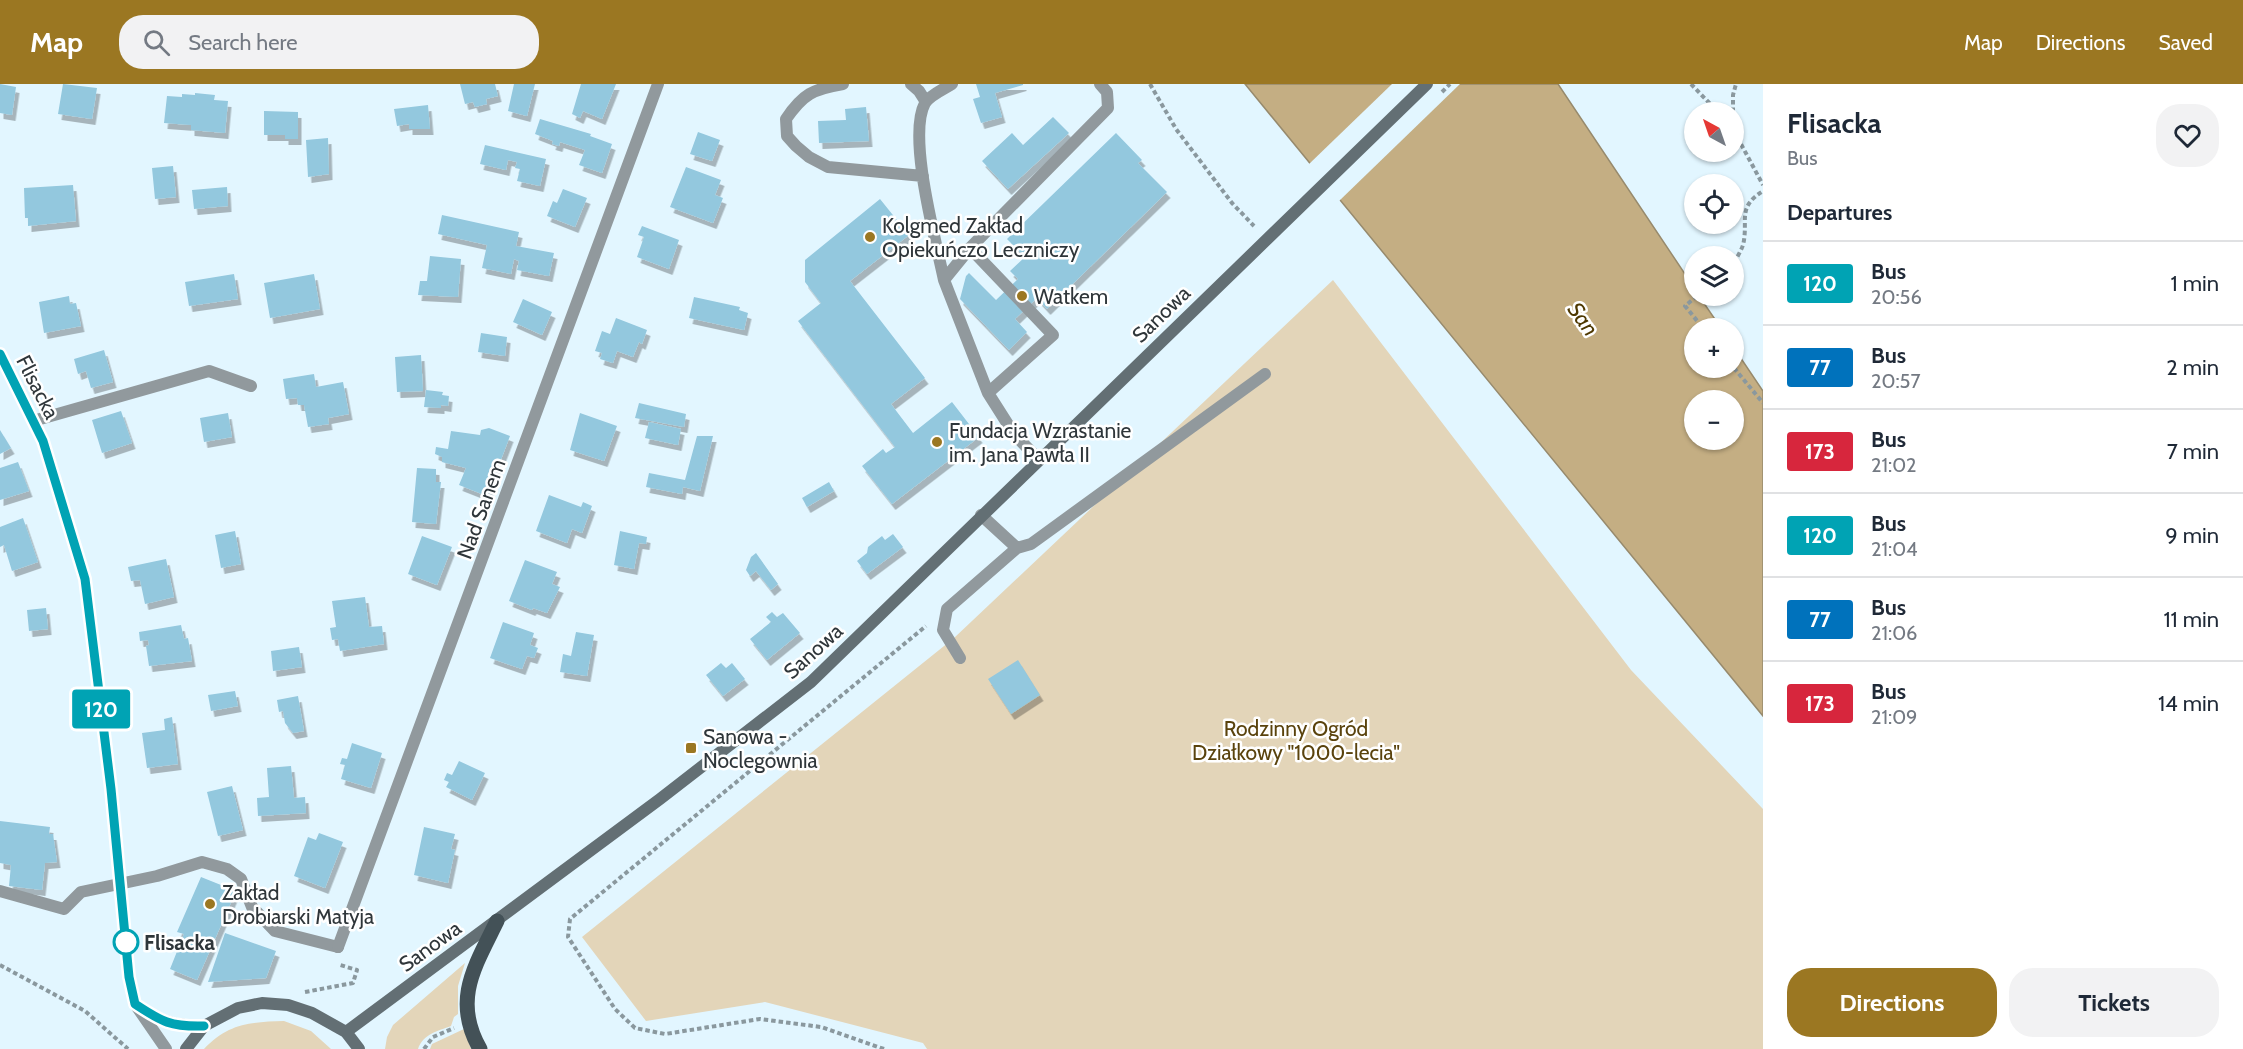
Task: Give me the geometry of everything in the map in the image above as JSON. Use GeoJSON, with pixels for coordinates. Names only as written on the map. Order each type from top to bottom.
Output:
{"type":"FeatureCollection","features":[{"type":"Feature","properties":{"kind":"main road","name":"Sanowa"},"geometry":{"type":"LineString","coordinates":[[346,1032],[660,799],[811,682],[1427,84]]}},
{"type":"Feature","properties":{"kind":"main road"},"geometry":{"type":"LineString","coordinates":[[480,1049],[471,1031],[465,1003],[471,974],[497,921]]}},
{"type":"Feature","properties":{"kind":"main road"},"geometry":{"type":"LineString","coordinates":[[186,1049],[204,1026],[238,1008],[262,1003],[288,1005],[312,1013],[346,1032],[359,1049]]}},
{"type":"Feature","properties":{"kind":"street","name":"Nad Sanem"},"geometry":{"type":"LineString","coordinates":[[121,884],[202,862],[227,868],[241,879],[252,907],[275,931],[338,947],[658,84]]}},
{"type":"Feature","properties":{"kind":"street"},"geometry":{"type":"LineString","coordinates":[[843,84],[829,86],[804,96],[786,119],[787,136],[809,157],[828,167],[923,176]]}},
{"type":"Feature","properties":{"kind":"street"},"geometry":{"type":"LineString","coordinates":[[911,84],[926,102]]}},
{"type":"Feature","properties":{"kind":"street"},"geometry":{"type":"LineString","coordinates":[[952,84],[926,102],[919,126],[923,176],[944,280],[988,393],[1014,434],[1039,460]]}},
{"type":"Feature","properties":{"kind":"street"},"geometry":{"type":"LineString","coordinates":[[944,280],[970,248],[1108,108],[1107,92],[1100,84]]}},
{"type":"Feature","properties":{"kind":"street"},"geometry":{"type":"LineString","coordinates":[[970,248],[1053,335],[988,393]]}},
{"type":"Feature","properties":{"kind":"street","name":"Flisacka"},"geometry":{"type":"LineString","coordinates":[[0,354],[43,441],[85,579],[111,789],[129,977],[135,1004],[165,1049]]}},
{"type":"Feature","properties":{"kind":"street"},"geometry":{"type":"LineString","coordinates":[[33,421],[209,371],[251,386]]}},
{"type":"Feature","properties":{"kind":"street"},"geometry":{"type":"LineString","coordinates":[[960,658],[943,630],[948,609],[1017,548],[1032,544],[1265,374]]}},
{"type":"Feature","properties":{"kind":"street"},"geometry":{"type":"LineString","coordinates":[[981,515],[1017,548]]}},
{"type":"Feature","properties":{"kind":"street"},"geometry":{"type":"LineString","coordinates":[[0,891],[64,909],[81,892],[121,884]]}},
{"type":"Feature","properties":{"kind":"street"},"geometry":{"type":"LineString","coordinates":[[135,1004],[159,1020],[180,1026],[204,1026]]}},
{"type":"Feature","properties":{"kind":"path"},"geometry":{"type":"LineString","coordinates":[[1150,84],[1176,129],[1232,203],[1254,227]]}},
{"type":"Feature","properties":{"kind":"path"},"geometry":{"type":"LineString","coordinates":[[1691,84],[1708,102]]}},
{"type":"Feature","properties":{"kind":"path"},"geometry":{"type":"LineString","coordinates":[[1733,102],[1736,84]]}},
{"type":"Feature","properties":{"kind":"path"},"geometry":{"type":"LineString","coordinates":[[1744,149],[1763,185]]}},
{"type":"Feature","properties":{"kind":"path"},"geometry":{"type":"LineString","coordinates":[[1743,246],[1745,209],[1752,198],[1763,191]]}},
{"type":"Feature","properties":{"kind":"path"},"geometry":{"type":"LineString","coordinates":[[1685,306],[1695,318]]}},
{"type":"Feature","properties":{"kind":"path"},"geometry":{"type":"LineString","coordinates":[[1742,378],[1763,404]]}},
{"type":"Feature","properties":{"kind":"path"},"geometry":{"type":"LineString","coordinates":[[885,1049],[821,1027],[760,1019],[665,1034],[635,1028],[615,1009],[568,937],[570,919],[948,609]]}},
{"type":"Feature","properties":{"kind":"path"},"geometry":{"type":"LineString","coordinates":[[305,992],[353,983],[357,970],[336,963]]}},
{"type":"Feature","properties":{"kind":"path"},"geometry":{"type":"LineString","coordinates":[[0,965],[84,1011],[128,1049]]}},
{"type":"Feature","properties":{"kind":"path"},"geometry":{"type":"LineString","coordinates":[[424,1049],[433,1037],[459,1026]]}},
{"type":"Feature","properties":{"kind":"green space","name":"Rodzinny Ogród Działkowy \"1000-lecia\""},"geometry":{"type":"Polygon","coordinates":[[[1333,280],[1631,670],[1763,809],[1763,1049],[927,1049],[923,1043],[765,1002],[646,1021],[582,937],[954,638],[1333,280]]]}},
{"type":"Feature","properties":{"kind":"green space"},"geometry":{"type":"Polygon","coordinates":[[[465,963],[458,986],[458,1014],[454,1017],[451,1026],[427,1036],[418,1049],[385,1049],[387,1037],[393,1025],[465,963]]]}},
{"type":"Feature","properties":{"kind":"green space"},"geometry":{"type":"Polygon","coordinates":[[[284,1021],[311,1031],[331,1049],[204,1049],[213,1040],[231,1029],[251,1023],[284,1021]]]}},
{"type":"Feature","properties":{"kind":"green space"},"geometry":{"type":"Polygon","coordinates":[[[464,1029],[471,1049],[430,1049],[432,1044],[464,1029]]]}},
{"type":"Feature","properties":{"kind":"water","name":"San"},"geometry":{"type":"Polygon","coordinates":[[[1245,84],[1558,84],[1684,273],[1684,306],[1706,306],[1714,318],[1684,318],[1684,378],[1744,378],[1744,363],[1763,391],[1763,716],[1245,84]]]}},
{"type":"Feature","properties":{"kind":"pier"},"geometry":{"type":"Polygon","coordinates":[[[1392,84],[1460,84],[1338,202],[1308,165],[1392,84]]]}},
{"type":"Feature","properties":{"kind":"building"},"geometry":{"type":"Polygon","coordinates":[[[0,84],[16,87],[12,115],[0,113],[0,84]]]}},
{"type":"Feature","properties":{"kind":"building"},"geometry":{"type":"Polygon","coordinates":[[[63,84],[97,88],[92,119],[58,114],[63,84]]]}},
{"type":"Feature","properties":{"kind":"building"},"geometry":{"type":"Polygon","coordinates":[[[460,84],[495,84],[498,96],[486,99],[487,104],[475,107],[473,102],[465,104],[460,84]]]}},
{"type":"Feature","properties":{"kind":"building"},"geometry":{"type":"Polygon","coordinates":[[[514,84],[535,84],[527,116],[508,111],[514,84]]]}},
{"type":"Feature","properties":{"kind":"building"},"geometry":{"type":"Polygon","coordinates":[[[581,84],[616,84],[602,119],[583,111],[580,118],[572,114],[581,84]]]}},
{"type":"Feature","properties":{"kind":"building"},"geometry":{"type":"Polygon","coordinates":[[[976,84],[1023,85],[995,93],[1002,117],[981,123],[973,99],[980,97],[976,84]]]}},
{"type":"Feature","properties":{"kind":"building"},"geometry":{"type":"Polygon","coordinates":[[[195,93],[215,95],[214,100],[228,101],[225,133],[191,130],[191,125],[164,123],[167,96],[182,97],[182,94],[195,95],[195,93]]]}},
{"type":"Feature","properties":{"kind":"building"},"geometry":{"type":"Polygon","coordinates":[[[428,105],[430,129],[409,129],[409,124],[397,126],[394,109],[428,105]]]}},
{"type":"Feature","properties":{"kind":"building"},"geometry":{"type":"Polygon","coordinates":[[[866,107],[869,141],[819,143],[818,121],[846,120],[845,109],[866,107]]]}},
{"type":"Feature","properties":{"kind":"building"},"geometry":{"type":"Polygon","coordinates":[[[264,111],[298,112],[298,139],[285,139],[285,135],[264,135],[264,111]]]}},
{"type":"Feature","properties":{"kind":"building"},"geometry":{"type":"Polygon","coordinates":[[[1053,117],[1069,133],[1008,189],[982,161],[1012,133],[1023,145],[1053,117]]]}},
{"type":"Feature","properties":{"kind":"building"},"geometry":{"type":"Polygon","coordinates":[[[540,119],[591,134],[590,136],[612,144],[602,173],[579,165],[585,150],[560,142],[559,146],[552,144],[553,141],[535,134],[540,119]]]}},
{"type":"Feature","properties":{"kind":"building"},"geometry":{"type":"Polygon","coordinates":[[[698,132],[720,140],[712,161],[690,154],[698,132]]]}},
{"type":"Feature","properties":{"kind":"building"},"geometry":{"type":"Polygon","coordinates":[[[1116,133],[1142,160],[1138,163],[1167,192],[1047,309],[1037,298],[1015,319],[1027,332],[1009,350],[960,299],[966,276],[969,273],[996,300],[1018,279],[1010,271],[1025,257],[1007,239],[1116,133]]]}},
{"type":"Feature","properties":{"kind":"building"},"geometry":{"type":"Polygon","coordinates":[[[328,138],[329,174],[308,177],[306,140],[328,138]]]}},
{"type":"Feature","properties":{"kind":"building"},"geometry":{"type":"Polygon","coordinates":[[[485,145],[546,159],[540,186],[517,181],[520,169],[515,168],[517,162],[508,160],[506,170],[480,164],[485,145]]]}},
{"type":"Feature","properties":{"kind":"building"},"geometry":{"type":"Polygon","coordinates":[[[173,166],[176,197],[155,199],[152,168],[173,166]]]}},
{"type":"Feature","properties":{"kind":"building"},"geometry":{"type":"Polygon","coordinates":[[[686,167],[721,180],[715,195],[723,198],[713,223],[670,207],[686,167]]]}},
{"type":"Feature","properties":{"kind":"building"},"geometry":{"type":"Polygon","coordinates":[[[73,185],[76,221],[28,226],[28,218],[25,218],[24,188],[73,185]]]}},
{"type":"Feature","properties":{"kind":"building"},"geometry":{"type":"Polygon","coordinates":[[[227,187],[228,206],[194,209],[192,190],[227,187]]]}},
{"type":"Feature","properties":{"kind":"building"},"geometry":{"type":"Polygon","coordinates":[[[563,189],[587,198],[575,227],[547,216],[553,201],[557,203],[563,189]]]}},
{"type":"Feature","properties":{"kind":"building"},"geometry":{"type":"Polygon","coordinates":[[[880,199],[909,235],[850,281],[925,378],[891,404],[913,433],[952,402],[979,437],[892,504],[862,466],[883,449],[886,453],[895,447],[798,321],[821,303],[805,282],[805,260],[880,199]]]}},
{"type":"Feature","properties":{"kind":"building"},"geometry":{"type":"Polygon","coordinates":[[[442,215],[519,232],[516,246],[554,253],[549,276],[517,270],[519,261],[514,259],[511,274],[482,268],[487,245],[438,234],[442,215]]]}},
{"type":"Feature","properties":{"kind":"building"},"geometry":{"type":"Polygon","coordinates":[[[642,226],[679,240],[669,269],[637,257],[644,237],[638,235],[642,226]]]}},
{"type":"Feature","properties":{"kind":"building"},"geometry":{"type":"Polygon","coordinates":[[[430,256],[461,259],[458,297],[418,295],[420,281],[427,281],[430,256]]]}},
{"type":"Feature","properties":{"kind":"building"},"geometry":{"type":"Polygon","coordinates":[[[234,274],[238,299],[189,306],[185,282],[234,274]]]}},
{"type":"Feature","properties":{"kind":"building"},"geometry":{"type":"Polygon","coordinates":[[[314,274],[320,309],[270,318],[264,283],[314,274]]]}},
{"type":"Feature","properties":{"kind":"building"},"geometry":{"type":"Polygon","coordinates":[[[69,296],[70,304],[76,303],[81,326],[44,333],[39,302],[69,296]]]}},
{"type":"Feature","properties":{"kind":"building"},"geometry":{"type":"Polygon","coordinates":[[[694,297],[740,307],[739,310],[748,313],[744,330],[689,318],[694,297]]]}},
{"type":"Feature","properties":{"kind":"building"},"geometry":{"type":"Polygon","coordinates":[[[523,299],[552,312],[542,335],[513,322],[523,299]]]}},
{"type":"Feature","properties":{"kind":"building"},"geometry":{"type":"Polygon","coordinates":[[[616,318],[647,330],[642,344],[639,342],[633,357],[617,351],[613,363],[600,359],[602,353],[595,351],[602,331],[610,334],[616,318]]]}},
{"type":"Feature","properties":{"kind":"building"},"geometry":{"type":"Polygon","coordinates":[[[481,333],[507,337],[505,356],[478,352],[481,333]]]}},
{"type":"Feature","properties":{"kind":"building"},"geometry":{"type":"Polygon","coordinates":[[[104,350],[113,382],[91,388],[86,371],[78,374],[74,359],[104,350]]]}},
{"type":"Feature","properties":{"kind":"building"},"geometry":{"type":"Polygon","coordinates":[[[421,355],[423,391],[397,392],[395,357],[421,355]]]}},
{"type":"Feature","properties":{"kind":"building"},"geometry":{"type":"Polygon","coordinates":[[[314,374],[316,387],[343,382],[349,414],[328,418],[329,424],[308,427],[304,405],[298,405],[297,398],[286,399],[283,379],[314,374]]]}},
{"type":"Feature","properties":{"kind":"building"},"geometry":{"type":"Polygon","coordinates":[[[426,390],[443,392],[442,395],[449,396],[448,406],[424,407],[426,390]]]}},
{"type":"Feature","properties":{"kind":"building"},"geometry":{"type":"Polygon","coordinates":[[[639,403],[686,414],[684,427],[635,418],[639,403]]]}},
{"type":"Feature","properties":{"kind":"building"},"geometry":{"type":"Polygon","coordinates":[[[121,411],[132,443],[102,453],[92,420],[121,411]]]}},
{"type":"Feature","properties":{"kind":"building"},"geometry":{"type":"Polygon","coordinates":[[[228,413],[232,437],[204,442],[200,418],[228,413]]]}},
{"type":"Feature","properties":{"kind":"building"},"geometry":{"type":"Polygon","coordinates":[[[580,413],[617,426],[604,461],[570,450],[580,413]]]}},
{"type":"Feature","properties":{"kind":"building"},"geometry":{"type":"Polygon","coordinates":[[[649,422],[681,429],[678,445],[645,438],[649,422]]]}},
{"type":"Feature","properties":{"kind":"building"},"geometry":{"type":"Polygon","coordinates":[[[489,428],[510,436],[487,496],[459,485],[466,468],[442,462],[442,457],[435,454],[436,447],[448,449],[451,431],[480,435],[481,430],[489,428]]]}},
{"type":"Feature","properties":{"kind":"building"},"geometry":{"type":"Polygon","coordinates":[[[0,430],[11,448],[0,454],[0,430]]]}},
{"type":"Feature","properties":{"kind":"building"},"geometry":{"type":"Polygon","coordinates":[[[697,436],[713,436],[700,491],[683,487],[682,494],[646,487],[649,473],[685,480],[697,436]]]}},
{"type":"Feature","properties":{"kind":"building"},"geometry":{"type":"Polygon","coordinates":[[[18,462],[29,491],[0,500],[0,468],[18,462]]]}},
{"type":"Feature","properties":{"kind":"building"},"geometry":{"type":"Polygon","coordinates":[[[417,468],[436,469],[436,482],[441,482],[436,524],[412,522],[417,468]]]}},
{"type":"Feature","properties":{"kind":"building"},"geometry":{"type":"Polygon","coordinates":[[[829,482],[834,491],[807,507],[802,498],[829,482]]]}},
{"type":"Feature","properties":{"kind":"building"},"geometry":{"type":"Polygon","coordinates":[[[549,495],[581,507],[583,502],[592,506],[582,533],[572,529],[567,543],[536,531],[549,495]]]}},
{"type":"Feature","properties":{"kind":"building"},"geometry":{"type":"Polygon","coordinates":[[[23,518],[38,562],[12,571],[4,545],[0,547],[0,527],[23,518]]]}},
{"type":"Feature","properties":{"kind":"building"},"geometry":{"type":"Polygon","coordinates":[[[235,531],[241,564],[221,568],[215,535],[235,531]]]}},
{"type":"Feature","properties":{"kind":"building"},"geometry":{"type":"Polygon","coordinates":[[[620,531],[647,537],[646,544],[639,543],[634,569],[614,565],[620,531]]]}},
{"type":"Feature","properties":{"kind":"building"},"geometry":{"type":"Polygon","coordinates":[[[893,534],[903,547],[867,574],[857,561],[867,553],[868,547],[882,536],[885,540],[893,534]]]}},
{"type":"Feature","properties":{"kind":"building"},"geometry":{"type":"Polygon","coordinates":[[[422,536],[452,547],[437,585],[408,574],[422,536]]]}},
{"type":"Feature","properties":{"kind":"building"},"geometry":{"type":"Polygon","coordinates":[[[756,553],[778,584],[771,590],[756,571],[750,576],[746,570],[751,557],[756,553]]]}},
{"type":"Feature","properties":{"kind":"building"},"geometry":{"type":"Polygon","coordinates":[[[166,559],[174,597],[145,604],[140,580],[131,581],[128,567],[166,559]]]}},
{"type":"Feature","properties":{"kind":"building"},"geometry":{"type":"Polygon","coordinates":[[[525,560],[557,572],[552,584],[560,587],[547,613],[509,601],[525,560]]]}},
{"type":"Feature","properties":{"kind":"building"},"geometry":{"type":"Polygon","coordinates":[[[365,597],[369,627],[382,626],[384,644],[340,651],[338,639],[332,640],[330,628],[336,627],[332,601],[365,597]]]}},
{"type":"Feature","properties":{"kind":"building"},"geometry":{"type":"Polygon","coordinates":[[[46,608],[48,629],[29,631],[27,610],[46,608]]]}},
{"type":"Feature","properties":{"kind":"building"},"geometry":{"type":"Polygon","coordinates":[[[772,612],[777,617],[783,613],[800,633],[767,660],[750,639],[771,622],[766,617],[772,612]]]}},
{"type":"Feature","properties":{"kind":"building"},"geometry":{"type":"Polygon","coordinates":[[[503,622],[534,633],[530,645],[538,648],[534,658],[527,656],[522,669],[490,658],[503,622]]]}},
{"type":"Feature","properties":{"kind":"building"},"geometry":{"type":"Polygon","coordinates":[[[181,625],[184,639],[188,638],[192,661],[149,666],[146,646],[149,645],[148,640],[140,641],[139,632],[181,625]]]}},
{"type":"Feature","properties":{"kind":"building"},"geometry":{"type":"Polygon","coordinates":[[[576,632],[594,635],[587,676],[560,672],[563,654],[571,656],[576,632]]]}},
{"type":"Feature","properties":{"kind":"building"},"geometry":{"type":"Polygon","coordinates":[[[299,647],[302,667],[273,671],[271,651],[299,647]]]}},
{"type":"Feature","properties":{"kind":"building"},"geometry":{"type":"Polygon","coordinates":[[[1018,660],[1040,695],[1011,714],[988,679],[1018,660]]]}},
{"type":"Feature","properties":{"kind":"building"},"geometry":{"type":"Polygon","coordinates":[[[721,663],[726,668],[732,663],[745,679],[723,696],[706,675],[721,663]]]}},
{"type":"Feature","properties":{"kind":"building"},"geometry":{"type":"Polygon","coordinates":[[[235,691],[238,706],[211,711],[208,695],[235,691]]]}},
{"type":"Feature","properties":{"kind":"building"},"geometry":{"type":"Polygon","coordinates":[[[298,696],[304,731],[293,733],[285,723],[283,711],[279,712],[277,700],[298,696]]]}},
{"type":"Feature","properties":{"kind":"building"},"geometry":{"type":"Polygon","coordinates":[[[172,717],[178,764],[147,768],[142,733],[165,730],[164,719],[172,717]]]}},
{"type":"Feature","properties":{"kind":"building"},"geometry":{"type":"Polygon","coordinates":[[[352,743],[382,753],[371,788],[341,779],[345,765],[340,764],[342,758],[347,759],[352,743]]]}},
{"type":"Feature","properties":{"kind":"building"},"geometry":{"type":"Polygon","coordinates":[[[459,761],[485,773],[472,800],[446,787],[449,782],[444,780],[447,773],[452,775],[459,761]]]}},
{"type":"Feature","properties":{"kind":"building"},"geometry":{"type":"Polygon","coordinates":[[[291,766],[294,798],[305,797],[306,813],[258,816],[257,798],[269,797],[267,768],[291,766]]]}},
{"type":"Feature","properties":{"kind":"building"},"geometry":{"type":"Polygon","coordinates":[[[232,786],[243,830],[218,836],[207,792],[232,786]]]}},
{"type":"Feature","properties":{"kind":"building"},"geometry":{"type":"Polygon","coordinates":[[[0,821],[50,827],[49,834],[53,834],[57,862],[45,863],[42,890],[9,886],[11,865],[0,863],[0,821]]]}},
{"type":"Feature","properties":{"kind":"building"},"geometry":{"type":"Polygon","coordinates":[[[424,827],[455,834],[451,849],[455,850],[448,883],[414,875],[424,827]]]}},
{"type":"Feature","properties":{"kind":"building"},"geometry":{"type":"Polygon","coordinates":[[[319,833],[343,842],[325,888],[294,876],[308,837],[316,840],[319,833]]]}},
{"type":"Feature","properties":{"kind":"building"},"geometry":{"type":"Polygon","coordinates":[[[201,877],[236,891],[197,980],[170,969],[184,934],[177,932],[201,877]]]}},
{"type":"Feature","properties":{"kind":"building"},"geometry":{"type":"Polygon","coordinates":[[[225,933],[276,951],[266,978],[208,982],[225,933]]]}},
{"type":"Feature","properties":{"kind":"bus line","name":"120"},"geometry":{"type":"LineString","coordinates":[[0,354],[43,441],[85,579],[111,789],[129,977],[135,1004],[159,1020],[180,1026],[204,1026]]}},
{"type":"Feature","properties":{"kind":"place","name":"Kolgmed Zakład Opiekuńczo Leczniczy"},"geometry":{"type":"Point","coordinates":[870,237]}},
{"type":"Feature","properties":{"kind":"place","name":"Watkem"},"geometry":{"type":"Point","coordinates":[1022,296]}},
{"type":"Feature","properties":{"kind":"place","name":"Fundacja Wzrastanie im. Jana Pawła II"},"geometry":{"type":"Point","coordinates":[937,442]}},
{"type":"Feature","properties":{"kind":"place","name":"Sanowa - Noclegownia"},"geometry":{"type":"Point","coordinates":[691,748]}},
{"type":"Feature","properties":{"kind":"place","name":"Zakład Drobiarski Matyja"},"geometry":{"type":"Point","coordinates":[210,904]}},
{"type":"Feature","properties":{"kind":"place","name":"Flisacka"},"geometry":{"type":"Point","coordinates":[126,942]}}]}
